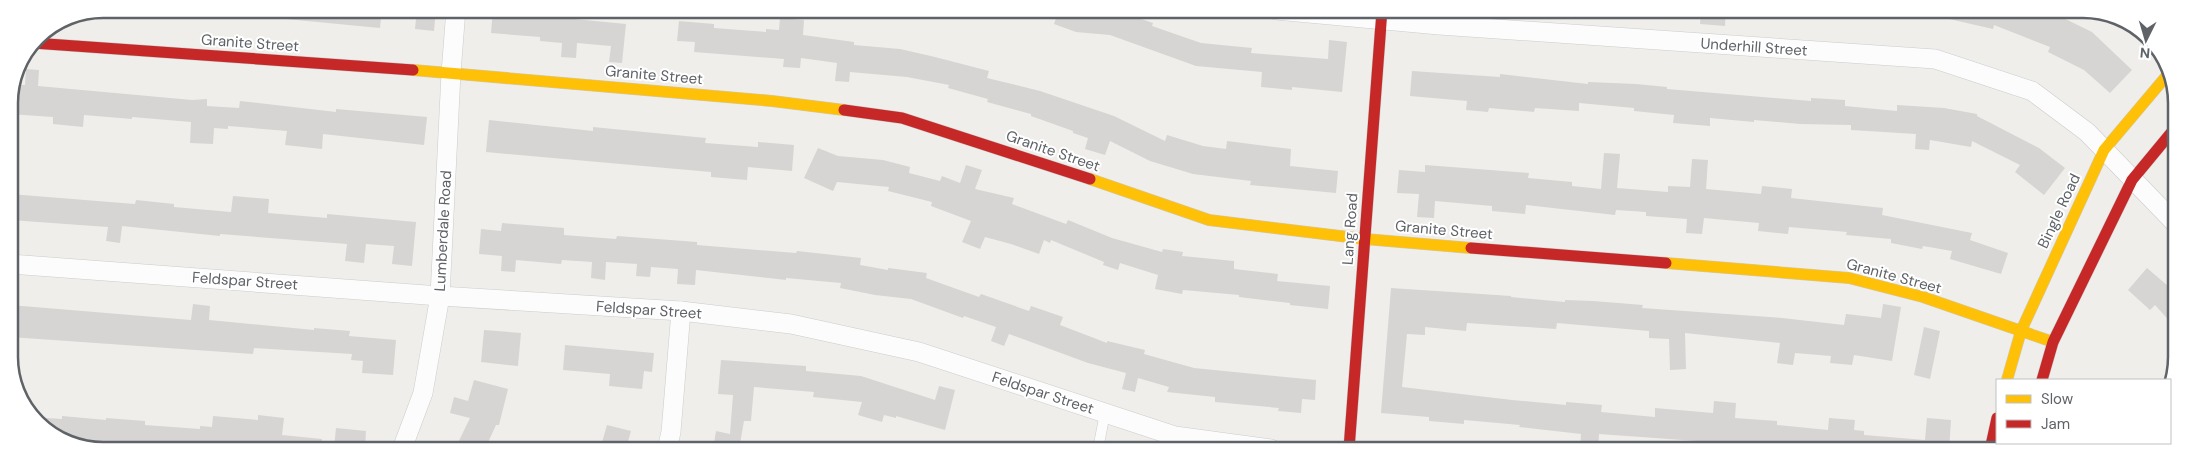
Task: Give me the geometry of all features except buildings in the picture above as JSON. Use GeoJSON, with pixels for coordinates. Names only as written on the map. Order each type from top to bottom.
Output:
{"type":"FeatureCollection","features":[{"type":"Feature","properties":{"kind":"street","name":"Lumberdale Road"},"geometry":{"type":"LineString","coordinates":[[405,442],[423,393],[440,296],[455,18]]}},
{"type":"Feature","properties":{"kind":"street","name":"Lang Road"},"geometry":{"type":"LineString","coordinates":[[1350,442],[1382,18]]}},
{"type":"Feature","properties":{"kind":"street","name":"Underhill Street"},"geometry":{"type":"LineString","coordinates":[[1420,18],[1935,59],[2032,91],[2087,132],[2168,215]]}},
{"type":"Feature","properties":{"kind":"street","name":"Granite Street"},"geometry":{"type":"LineString","coordinates":[[41,44],[451,72],[772,101],[902,118],[1004,150],[1208,220],[1365,239],[1849,278],[1923,297],[2053,342]]}},
{"type":"Feature","properties":{"kind":"street","name":"Bingle Road"},"geometry":{"type":"LineString","coordinates":[[2007,379],[2021,331],[2104,150],[2165,78]]}},
{"type":"Feature","properties":{"kind":"street"},"geometry":{"type":"LineString","coordinates":[[2042,379],[2053,342],[2132,180],[2168,136]]}},
{"type":"Feature","properties":{"kind":"street","name":"Feldspar Street"},"geometry":{"type":"LineString","coordinates":[[18,265],[440,296],[682,311],[790,324],[919,352],[1174,436],[1219,442]]}},
{"type":"Feature","properties":{"kind":"street"},"geometry":{"type":"LineString","coordinates":[[669,442],[682,311]]}},
{"type":"Feature","properties":{"kind":"street"},"geometry":{"type":"LineString","coordinates":[[1992,442],[1996,423]]}},
{"type":"Feature","properties":{"kind":"lane"},"geometry":{"type":"LineString","coordinates":[[1099,442],[1105,413]]}},
{"type":"Feature","properties":{"kind":"traffic: slow"},"geometry":{"type":"LineString","coordinates":[[413,70],[772,101],[844,110]]}},
{"type":"Feature","properties":{"kind":"traffic: slow"},"geometry":{"type":"LineString","coordinates":[[2007,379],[2021,331],[2104,150],[2165,78]]}},
{"type":"Feature","properties":{"kind":"traffic: slow"},"geometry":{"type":"LineString","coordinates":[[1090,179],[1209,220],[1365,239],[1471,248]]}},
{"type":"Feature","properties":{"kind":"traffic: slow"},"geometry":{"type":"LineString","coordinates":[[1666,263],[1849,278],[1923,297],[2053,342]]}},
{"type":"Feature","properties":{"kind":"traffic: jam"},"geometry":{"type":"LineString","coordinates":[[1350,442],[1381,18]]}},
{"type":"Feature","properties":{"kind":"traffic: jam"},"geometry":{"type":"LineString","coordinates":[[41,44],[413,70]]}},
{"type":"Feature","properties":{"kind":"traffic: jam"},"geometry":{"type":"LineString","coordinates":[[844,110],[902,118],[1090,179]]}},
{"type":"Feature","properties":{"kind":"traffic: jam"},"geometry":{"type":"LineString","coordinates":[[2042,379],[2053,342],[2132,180],[2168,136]]}},
{"type":"Feature","properties":{"kind":"traffic: jam"},"geometry":{"type":"LineString","coordinates":[[1471,248],[1666,263]]}},
{"type":"Feature","properties":{"kind":"traffic: jam"},"geometry":{"type":"LineString","coordinates":[[1992,442],[1996,423]]}}]}
